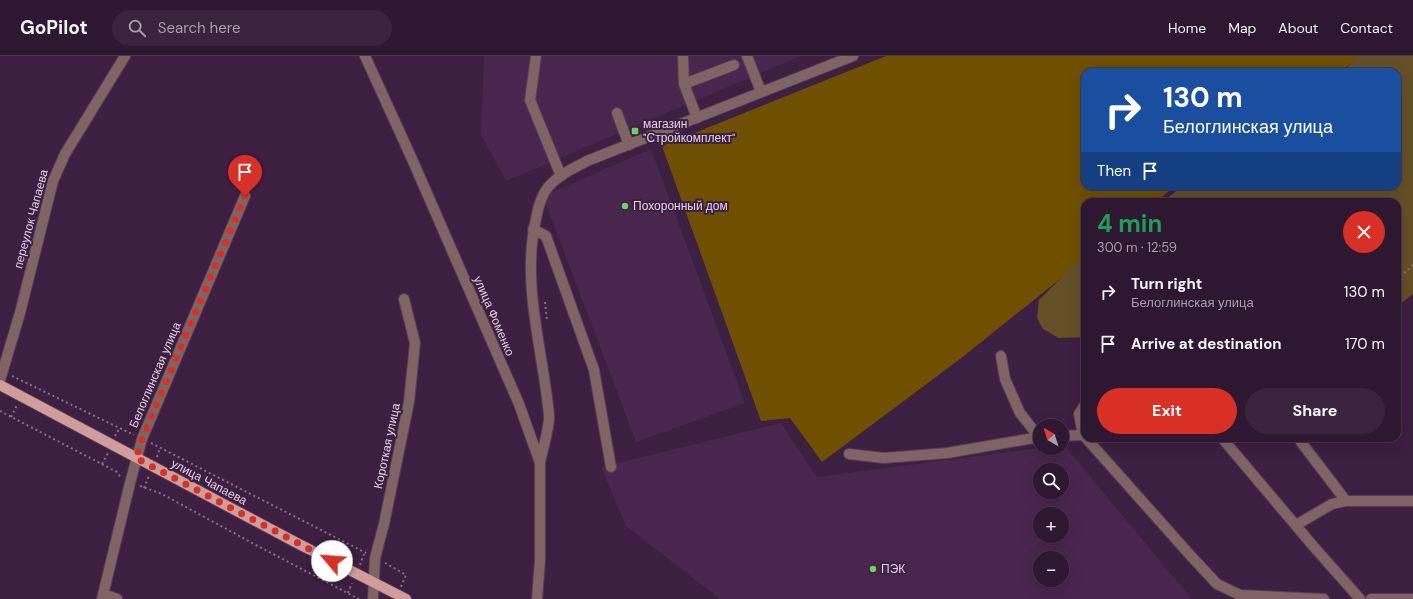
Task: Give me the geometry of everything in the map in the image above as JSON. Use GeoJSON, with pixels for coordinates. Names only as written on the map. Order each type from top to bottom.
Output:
{"type":"FeatureCollection","features":[{"type":"Feature","properties":{"kind":"main road","name":"улица Чапаева"},"geometry":{"type":"LineString","coordinates":[[0,385],[295,542],[402,597]]}},
{"type":"Feature","properties":{"kind":"street","name":"переулок Чапаева"},"geometry":{"type":"LineString","coordinates":[[1,376],[20,313],[53,181],[65,154],[125,56]]}},
{"type":"Feature","properties":{"kind":"street","name":"улица Фоменко"},"geometry":{"type":"LineString","coordinates":[[365,56],[415,166],[515,397],[540,463],[540,560],[537,599]]}},
{"type":"Feature","properties":{"kind":"street"},"geometry":{"type":"LineString","coordinates":[[536,56],[530,100],[561,176]]}},
{"type":"Feature","properties":{"kind":"street"},"geometry":{"type":"LineString","coordinates":[[683,56],[684,84],[697,118]]}},
{"type":"Feature","properties":{"kind":"street"},"geometry":{"type":"LineString","coordinates":[[747,56],[761,92]]}},
{"type":"Feature","properties":{"kind":"street"},"geometry":{"type":"LineString","coordinates":[[540,463],[549,417],[532,301],[531,259],[533,228],[539,202],[549,186],[561,176],[588,161],[853,56]]}},
{"type":"Feature","properties":{"kind":"street"},"geometry":{"type":"LineString","coordinates":[[684,84],[734,65]]}},
{"type":"Feature","properties":{"kind":"street"},"geometry":{"type":"LineString","coordinates":[[617,113],[629,145]]}},
{"type":"Feature","properties":{"kind":"street","name":"Белоглинская улица"},"geometry":{"type":"LineString","coordinates":[[117,599],[102,596],[142,439],[245,196]]}},
{"type":"Feature","properties":{"kind":"street"},"geometry":{"type":"LineString","coordinates":[[533,228],[546,236],[594,370],[611,466]]}},
{"type":"Feature","properties":{"kind":"street","name":"Короткая улица"},"geometry":{"type":"LineString","coordinates":[[373,599],[375,558],[384,524],[409,402],[415,343],[404,299]]}},
{"type":"Feature","properties":{"kind":"street"},"geometry":{"type":"LineString","coordinates":[[1001,356],[1005,379],[1020,413],[1033,429]]}},
{"type":"Feature","properties":{"kind":"street"},"geometry":{"type":"LineString","coordinates":[[1081,411],[1079,414],[1081,421]]}},
{"type":"Feature","properties":{"kind":"street"},"geometry":{"type":"LineString","coordinates":[[1069,436],[1081,436]]}},
{"type":"Feature","properties":{"kind":"street"},"geometry":{"type":"LineString","coordinates":[[849,454],[884,458],[947,453],[1033,438]]}},
{"type":"Feature","properties":{"kind":"street"},"geometry":{"type":"LineString","coordinates":[[1090,442],[1217,584],[1240,595],[1324,599]]}},
{"type":"Feature","properties":{"kind":"street"},"geometry":{"type":"LineString","coordinates":[[1225,442],[1360,599]]}},
{"type":"Feature","properties":{"kind":"street"},"geometry":{"type":"LineString","coordinates":[[1301,442],[1346,501]]}},
{"type":"Feature","properties":{"kind":"street"},"geometry":{"type":"LineString","coordinates":[[1296,525],[1332,504],[1346,501],[1413,501]]}},
{"type":"Feature","properties":{"kind":"street"},"geometry":{"type":"LineString","coordinates":[[1371,599],[1413,599]]}},
{"type":"Feature","properties":{"kind":"path"},"geometry":{"type":"LineString","coordinates":[[1401,276],[1413,265]]}},
{"type":"Feature","properties":{"kind":"path"},"geometry":{"type":"LineString","coordinates":[[1,376],[142,439],[406,575],[402,597]]}},
{"type":"Feature","properties":{"kind":"path"},"geometry":{"type":"LineString","coordinates":[[0,411],[117,472],[122,480],[162,494],[359,599]]}},
{"type":"Feature","properties":{"kind":"shaded area"},"geometry":{"type":"Polygon","coordinates":[[[484,56],[801,56],[506,181],[481,135],[484,56]]]}},
{"type":"Feature","properties":{"kind":"shaded area"},"geometry":{"type":"Polygon","coordinates":[[[886,56],[1362,56],[1345,68],[1081,68],[1081,190],[1170,190],[1161,198],[1081,198],[1081,262],[960,359],[822,462],[790,418],[761,421],[662,146],[886,56]]]}},
{"type":"Feature","properties":{"kind":"shaded area"},"geometry":{"type":"Polygon","coordinates":[[[1359,56],[1413,56],[1413,294],[1401,303],[1401,198],[1167,198],[1178,190],[1401,190],[1401,68],[1346,68],[1359,56]]]}},
{"type":"Feature","properties":{"kind":"shaded area"},"geometry":{"type":"Polygon","coordinates":[[[651,149],[745,403],[636,442],[543,196],[651,149]]]}},
{"type":"Feature","properties":{"kind":"shaded area"},"geometry":{"type":"Polygon","coordinates":[[[1081,258],[1081,337],[1059,338],[1043,329],[1037,318],[1039,300],[1081,258]]]}},
{"type":"Feature","properties":{"kind":"shaded area"},"geometry":{"type":"Polygon","coordinates":[[[781,423],[817,477],[1033,449],[1033,455],[1069,455],[1069,451],[1192,599],[720,599],[626,526],[601,467],[781,423]]]}},
{"type":"Feature","properties":{"kind":"place","name":"магазин \"Стройкомплект\""},"geometry":{"type":"Point","coordinates":[635,131]}},
{"type":"Feature","properties":{"kind":"place","name":"Похоронный дом"},"geometry":{"type":"Point","coordinates":[625,206]}},
{"type":"Feature","properties":{"kind":"place","name":"ПЭК"},"geometry":{"type":"Point","coordinates":[873,569]}},
{"type":"Feature","properties":{"kind":"route"},"geometry":{"type":"LineString","coordinates":[[245,196],[142,439],[136,458],[332,561]]}}]}
